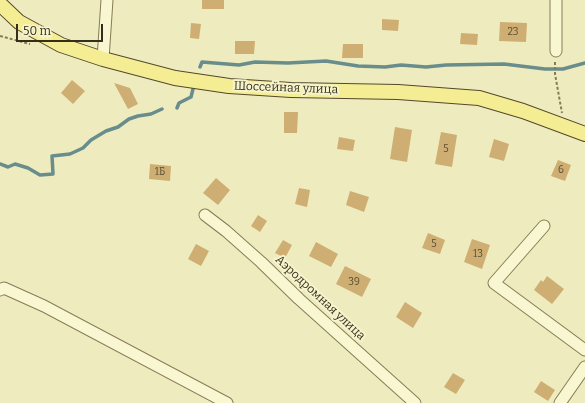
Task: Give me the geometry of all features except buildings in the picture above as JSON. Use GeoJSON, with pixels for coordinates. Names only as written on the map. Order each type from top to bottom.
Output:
{"type":"FeatureCollection","features":[{"type":"Feature","properties":{"kind":"main road","name":"Шоссейная улица"},"geometry":{"type":"LineString","coordinates":[[0,4],[19,22],[61,45],[103,60],[175,78],[229,86],[291,90],[398,92],[479,98],[523,111],[585,134]]}},
{"type":"Feature","properties":{"kind":"street"},"geometry":{"type":"LineString","coordinates":[[103,60],[107,0]]}},
{"type":"Feature","properties":{"kind":"street"},"geometry":{"type":"LineString","coordinates":[[556,0],[556,51]]}},
{"type":"Feature","properties":{"kind":"street","name":"Аэродромная улица"},"geometry":{"type":"LineString","coordinates":[[205,215],[226,231],[261,262],[299,299],[415,403]]}},
{"type":"Feature","properties":{"kind":"street"},"geometry":{"type":"LineString","coordinates":[[544,226],[494,283],[585,350]]}},
{"type":"Feature","properties":{"kind":"street"},"geometry":{"type":"LineString","coordinates":[[0,290],[4,288],[44,306],[227,403]]}},
{"type":"Feature","properties":{"kind":"street"},"geometry":{"type":"LineString","coordinates":[[560,403],[585,367]]}},
{"type":"Feature","properties":{"kind":"path"},"geometry":{"type":"LineString","coordinates":[[556,66],[555,74],[564,125]]}},
{"type":"Feature","properties":{"kind":"waterway"},"geometry":{"type":"LineString","coordinates":[[200,67],[202,62],[239,65],[255,62],[288,63],[326,61],[358,66],[385,67],[401,65],[426,67],[446,65],[504,64],[545,69],[563,69],[585,63]]}},
{"type":"Feature","properties":{"kind":"waterway"},"geometry":{"type":"LineString","coordinates":[[177,108],[179,103],[191,97],[193,89]]}},
{"type":"Feature","properties":{"kind":"waterway"},"geometry":{"type":"LineString","coordinates":[[0,164],[8,167],[15,164],[28,168],[40,175],[53,174],[52,156],[70,154],[83,148],[91,140],[106,131],[118,127],[129,119],[151,114],[162,109]]}}]}
